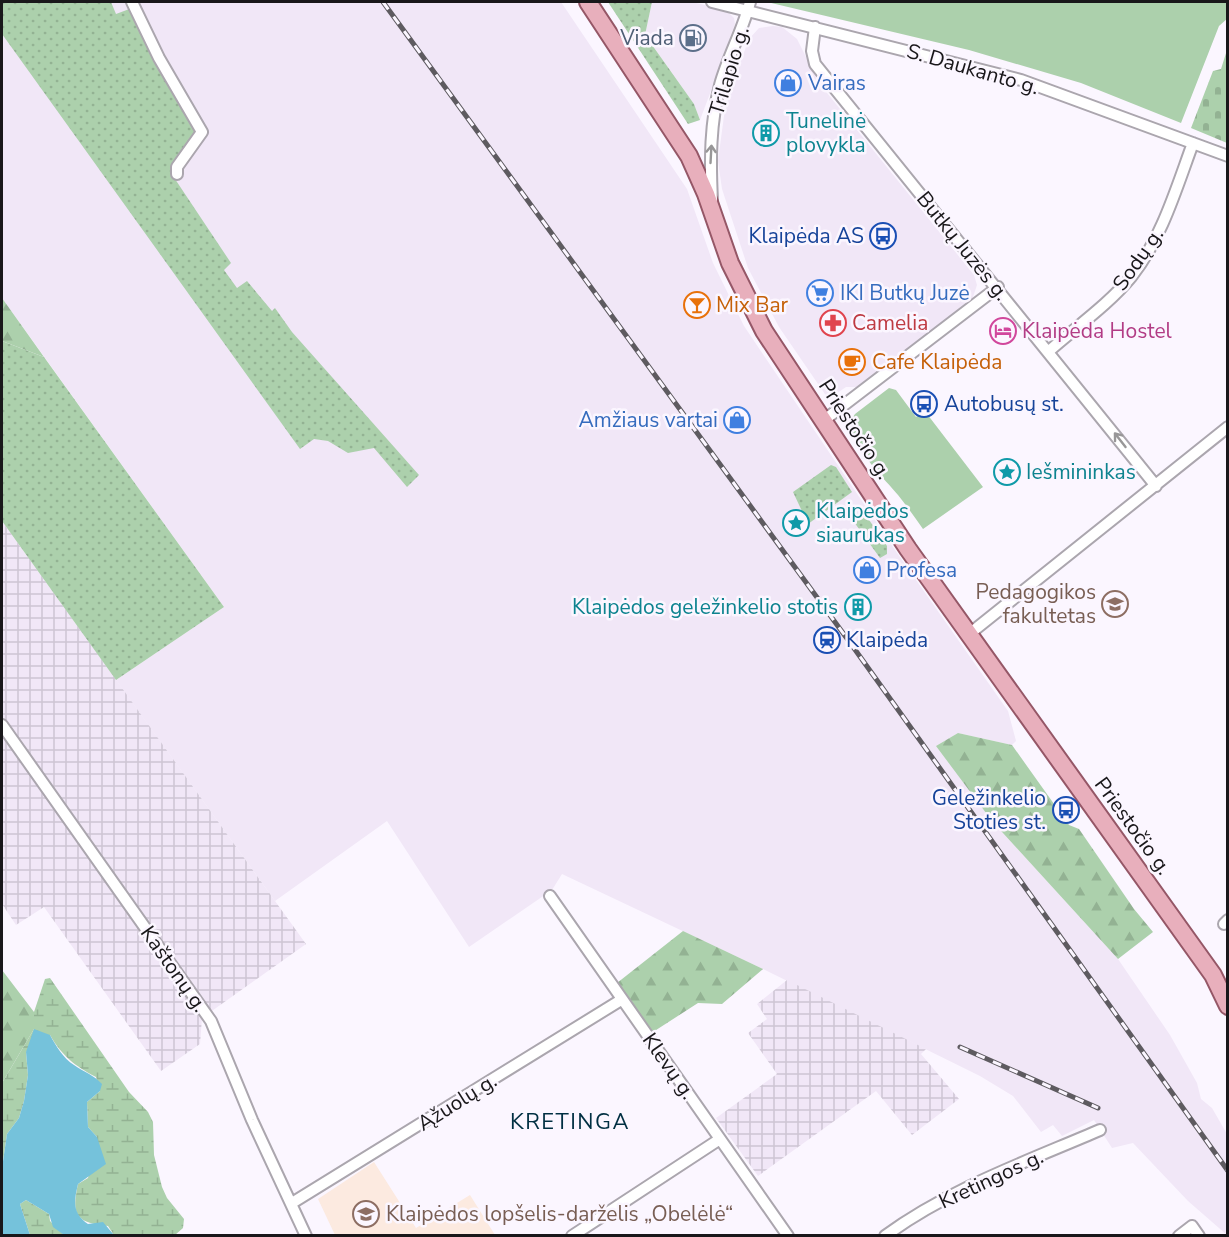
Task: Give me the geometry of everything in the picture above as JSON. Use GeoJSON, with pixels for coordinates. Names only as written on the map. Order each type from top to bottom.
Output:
{"type":"FeatureCollection","features":[{"type":"Feature","properties":{"kind":"main road","name":"Priestočio g."},"geometry":{"type":"LineString","coordinates":[[588,2],[689,156],[730,263],[751,309],[823,421],[968,635],[1213,975],[1227,1006]]}},
{"type":"Feature","properties":{"kind":"street"},"geometry":{"type":"LineString","coordinates":[[132,2],[159,58],[202,132],[177,167],[177,174]]}},
{"type":"Feature","properties":{"kind":"street","name":"S. Daukanto g."},"geometry":{"type":"LineString","coordinates":[[712,2],[749,6],[815,27],[1021,80],[1227,156]]}},
{"type":"Feature","properties":{"kind":"street","name":"Trilapio g."},"geometry":{"type":"LineString","coordinates":[[712,212],[710,160],[713,120],[721,84],[749,6]]}},
{"type":"Feature","properties":{"kind":"street","name":"Butkų Juzės g."},"geometry":{"type":"LineString","coordinates":[[815,27],[812,51],[815,64],[998,287],[1156,486]]}},
{"type":"Feature","properties":{"kind":"street","name":"Sodų g."},"geometry":{"type":"LineString","coordinates":[[1049,351],[1117,292],[1143,260],[1164,222],[1193,143]]}},
{"type":"Feature","properties":{"kind":"street"},"geometry":{"type":"LineString","coordinates":[[823,421],[998,287]]}},
{"type":"Feature","properties":{"kind":"street"},"geometry":{"type":"LineString","coordinates":[[968,635],[1227,427]]}},
{"type":"Feature","properties":{"kind":"street","name":"Kaštonų g."},"geometry":{"type":"LineString","coordinates":[[2,725],[211,1021],[252,1120],[306,1236]]}},
{"type":"Feature","properties":{"kind":"street","name":"Klevų g."},"geometry":{"type":"LineString","coordinates":[[550,896],[788,1236]]}},
{"type":"Feature","properties":{"kind":"street","name":"Ąžuolų g."},"geometry":{"type":"LineString","coordinates":[[292,1203],[621,1000]]}},
{"type":"Feature","properties":{"kind":"street","name":"Kretingos g."},"geometry":{"type":"LineString","coordinates":[[885,1236],[908,1219],[954,1195],[1100,1130]]}},
{"type":"Feature","properties":{"kind":"street"},"geometry":{"type":"LineString","coordinates":[[572,1236],[720,1139]]}},
{"type":"Feature","properties":{"kind":"street"},"geometry":{"type":"LineString","coordinates":[[1179,1236],[1192,1226],[1199,1236]]}},
{"type":"Feature","properties":{"kind":"shaded area"},"geometry":{"type":"Polygon","coordinates":[[[2,2],[561,2],[687,189],[713,263],[744,326],[895,550],[1008,711],[1016,741],[1012,745],[958,733],[937,746],[992,821],[1118,959],[1170,1035],[1197,1083],[1201,1099],[1212,1108],[1227,1134],[1227,1235],[1188,1201],[1133,1143],[1112,1148],[1094,1120],[1062,1136],[1053,1125],[1041,1132],[1013,1096],[980,1076],[763,969],[562,874],[552,890],[469,947],[387,821],[275,901],[116,680],[224,607],[2,298],[2,2]]]}},
{"type":"Feature","properties":{"kind":"shaded area"},"geometry":{"type":"Polygon","coordinates":[[[652,2],[692,2],[726,10],[734,18],[735,24],[726,51],[700,120],[694,104],[645,35],[652,2]]]}},
{"type":"Feature","properties":{"kind":"shaded area"},"geometry":{"type":"Polygon","coordinates":[[[782,27],[797,39],[819,83],[974,275],[977,285],[972,300],[858,387],[846,387],[830,398],[827,397],[779,327],[748,268],[722,189],[718,161],[724,116],[731,87],[749,39],[759,28],[782,27]]]}},
{"type":"Feature","properties":{"kind":"shaded area"},"geometry":{"type":"Polygon","coordinates":[[[2,521],[306,944],[202,1018],[200,1044],[161,1071],[44,907],[16,925],[2,904],[2,521]]]}},
{"type":"Feature","properties":{"kind":"shaded area"},"geometry":{"type":"Polygon","coordinates":[[[787,980],[926,1049],[921,1054],[959,1099],[912,1135],[876,1091],[758,1176],[716,1118],[777,1074],[748,1033],[767,1019],[757,1004],[787,980]]]}},
{"type":"Feature","properties":{"kind":"shaded area","name":"Klaipėdos lopšelis-darželis „Obelėlė“"},"geometry":{"type":"Polygon","coordinates":[[[374,1162],[416,1228],[470,1195],[495,1235],[335,1235],[318,1199],[374,1162]]]}},
{"type":"Feature","properties":{"kind":"green space"},"geometry":{"type":"Polygon","coordinates":[[[2,2],[111,2],[116,14],[132,8],[196,130],[196,137],[173,176],[231,263],[224,270],[237,288],[247,281],[272,311],[275,308],[292,332],[419,475],[407,487],[374,448],[348,453],[328,441],[314,439],[300,449],[2,34],[2,2]]]}},
{"type":"Feature","properties":{"kind":"green space"},"geometry":{"type":"Polygon","coordinates":[[[608,2],[652,2],[645,35],[694,104],[700,120],[688,124],[608,2]]]}},
{"type":"Feature","properties":{"kind":"green space"},"geometry":{"type":"Polygon","coordinates":[[[767,2],[1227,2],[1228,18],[1219,26],[1181,123],[1081,83],[969,50],[767,2]]]}},
{"type":"Feature","properties":{"kind":"green space"},"geometry":{"type":"Polygon","coordinates":[[[1227,50],[1227,143],[1191,128],[1213,71],[1221,69],[1227,50]]]}},
{"type":"Feature","properties":{"kind":"green space"},"geometry":{"type":"Polygon","coordinates":[[[2,298],[44,357],[2,341],[2,298]]]}},
{"type":"Feature","properties":{"kind":"green space"},"geometry":{"type":"Polygon","coordinates":[[[2,341],[44,357],[224,607],[116,680],[2,521],[2,341]]]}},
{"type":"Feature","properties":{"kind":"green space"},"geometry":{"type":"Polygon","coordinates":[[[889,388],[896,390],[916,417],[924,410],[983,487],[923,529],[865,456],[853,433],[851,423],[855,414],[889,388]]]}},
{"type":"Feature","properties":{"kind":"green space"},"geometry":{"type":"Polygon","coordinates":[[[831,465],[836,467],[852,492],[808,524],[793,492],[831,465]]]}},
{"type":"Feature","properties":{"kind":"green space"},"geometry":{"type":"Polygon","coordinates":[[[865,514],[887,546],[887,554],[880,558],[854,522],[865,514]]]}},
{"type":"Feature","properties":{"kind":"green space"},"geometry":{"type":"Polygon","coordinates":[[[958,733],[1012,745],[1069,825],[1079,829],[1134,909],[1153,932],[1118,959],[992,821],[936,746],[958,733]]]}},
{"type":"Feature","properties":{"kind":"green space"},"geometry":{"type":"Polygon","coordinates":[[[683,931],[763,969],[722,1004],[698,1003],[653,1032],[617,983],[683,931]]]}},
{"type":"Feature","properties":{"kind":"green space"},"geometry":{"type":"Polygon","coordinates":[[[2,970],[34,1012],[34,1029],[2,1083],[2,970]]]}},
{"type":"Feature","properties":{"kind":"green space"},"geometry":{"type":"Polygon","coordinates":[[[50,978],[129,1092],[148,1112],[153,1122],[154,1155],[162,1187],[167,1198],[184,1219],[183,1228],[175,1235],[114,1235],[108,1226],[89,1223],[78,1216],[75,1203],[78,1184],[88,1178],[97,1137],[88,1127],[87,1102],[100,1091],[96,1077],[70,1060],[50,1035],[26,1052],[28,1075],[24,1101],[19,1118],[7,1134],[2,1168],[2,1083],[34,1029],[34,1012],[45,979],[50,978]]]}},
{"type":"Feature","properties":{"kind":"green space"},"geometry":{"type":"Polygon","coordinates":[[[26,1200],[49,1214],[50,1221],[64,1235],[30,1235],[20,1204],[26,1200]]]}},
{"type":"Feature","properties":{"kind":"water"},"geometry":{"type":"Polygon","coordinates":[[[34,1029],[50,1035],[66,1059],[102,1084],[100,1091],[87,1102],[88,1127],[97,1137],[106,1164],[78,1184],[76,1206],[79,1216],[88,1224],[103,1222],[114,1235],[64,1235],[53,1227],[49,1214],[26,1200],[20,1204],[30,1235],[2,1235],[2,1168],[7,1134],[19,1118],[24,1101],[28,1075],[26,1052],[34,1029]]]}},
{"type":"Feature","properties":{"kind":"railway"},"geometry":{"type":"LineString","coordinates":[[383,2],[851,644],[1228,1171]]}},
{"type":"Feature","properties":{"kind":"railway"},"geometry":{"type":"LineString","coordinates":[[960,1047],[1098,1108]]}},
{"type":"Feature","properties":{"kind":"place","name":"Viada"},"geometry":{"type":"Point","coordinates":[693,38]}},
{"type":"Feature","properties":{"kind":"place","name":"Vairas"},"geometry":{"type":"Point","coordinates":[788,83]}},
{"type":"Feature","properties":{"kind":"place","name":"Tunelinė plovykla"},"geometry":{"type":"Point","coordinates":[766,133]}},
{"type":"Feature","properties":{"kind":"place","name":"Klaipėda AS"},"geometry":{"type":"Point","coordinates":[883,236]}},
{"type":"Feature","properties":{"kind":"place","name":"IKI Butkų Juzė"},"geometry":{"type":"Point","coordinates":[820,293]}},
{"type":"Feature","properties":{"kind":"place","name":"Mix Bar"},"geometry":{"type":"Point","coordinates":[697,305]}},
{"type":"Feature","properties":{"kind":"place","name":"Camelia"},"geometry":{"type":"Point","coordinates":[833,323]}},
{"type":"Feature","properties":{"kind":"place","name":"Klaipėda Hostel"},"geometry":{"type":"Point","coordinates":[1003,331]}},
{"type":"Feature","properties":{"kind":"place","name":"Cafe Klaipėda"},"geometry":{"type":"Point","coordinates":[852,362]}},
{"type":"Feature","properties":{"kind":"place","name":"Autobusų st."},"geometry":{"type":"Point","coordinates":[924,404]}},
{"type":"Feature","properties":{"kind":"place","name":"Amžiaus vartai"},"geometry":{"type":"Point","coordinates":[737,420]}},
{"type":"Feature","properties":{"kind":"place","name":"Iešmininkas"},"geometry":{"type":"Point","coordinates":[1007,472]}},
{"type":"Feature","properties":{"kind":"place","name":"Klaipėdos siaurukas"},"geometry":{"type":"Point","coordinates":[796,523]}},
{"type":"Feature","properties":{"kind":"place","name":"Profesa"},"geometry":{"type":"Point","coordinates":[867,570]}},
{"type":"Feature","properties":{"kind":"place","name":"Pedagogikos fakultetas"},"geometry":{"type":"Point","coordinates":[1115,604]}},
{"type":"Feature","properties":{"kind":"place","name":"Klaipėdos geležinkelio stotis"},"geometry":{"type":"Point","coordinates":[858,607]}},
{"type":"Feature","properties":{"kind":"place","name":"Klaipėda"},"geometry":{"type":"Point","coordinates":[827,640]}},
{"type":"Feature","properties":{"kind":"place","name":"Geležinkelio Stoties st."},"geometry":{"type":"Point","coordinates":[1066,810]}},
{"type":"Feature","properties":{"kind":"place","name":"Klaipėdos lopšelis-darželis „Obelėlė“"},"geometry":{"type":"Point","coordinates":[366,1214]}},
{"type":"Feature","properties":{"kind":"district","name":"KRETINGA"},"geometry":{"type":"Point","coordinates":[570,1122]}}]}
